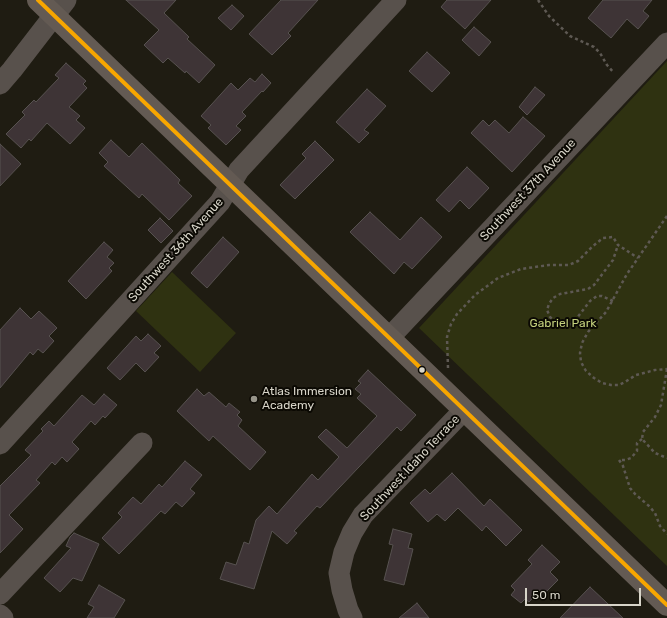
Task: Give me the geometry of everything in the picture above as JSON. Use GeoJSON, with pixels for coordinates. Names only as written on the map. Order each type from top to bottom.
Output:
{"type":"FeatureCollection","features":[{"type":"Feature","properties":{"kind":"main road"},"geometry":{"type":"LineString","coordinates":[[38,0],[60,8],[230,184],[667,605]]}},
{"type":"Feature","properties":{"kind":"street","name":"Southwest 36th Avenue"},"geometry":{"type":"LineString","coordinates":[[0,444],[220,202],[239,170],[396,0]]}},
{"type":"Feature","properties":{"kind":"street"},"geometry":{"type":"LineString","coordinates":[[0,84],[60,8]]}},
{"type":"Feature","properties":{"kind":"street","name":"Southwest 37th Avenue"},"geometry":{"type":"LineString","coordinates":[[390,338],[667,43]]}},
{"type":"Feature","properties":{"kind":"street","name":"Southwest Idaho Terrace"},"geometry":{"type":"LineString","coordinates":[[352,618],[342,590],[339,573],[344,552],[352,533],[363,515],[464,410]]}},
{"type":"Feature","properties":{"kind":"street"},"geometry":{"type":"LineString","coordinates":[[0,594],[142,443]]}},
{"type":"Feature","properties":{"kind":"street"},"geometry":{"type":"LineString","coordinates":[[0,615],[3,618]]}},
{"type":"Feature","properties":{"kind":"path"},"geometry":{"type":"LineString","coordinates":[[538,0],[549,16],[570,36],[594,47],[600,52],[608,68],[627,86]]}},
{"type":"Feature","properties":{"kind":"path"},"geometry":{"type":"LineString","coordinates":[[667,216],[617,290],[613,301],[606,312],[588,332],[582,343],[580,353],[581,362],[586,371],[602,383],[619,385],[636,375],[655,370],[667,369],[661,405],[655,417],[643,432],[642,439],[637,443],[637,451],[631,458],[619,460],[630,488],[634,494],[655,513],[660,526],[667,534]]}},
{"type":"Feature","properties":{"kind":"path"},"geometry":{"type":"LineString","coordinates":[[448,368],[447,337],[451,324],[457,314],[475,294],[498,278],[522,269],[549,265],[569,265],[578,261],[603,238],[613,237],[618,245],[638,258]]}},
{"type":"Feature","properties":{"kind":"path"},"geometry":{"type":"LineString","coordinates":[[613,301],[602,296],[597,296],[590,301],[573,323],[567,326],[556,323],[550,317],[547,310],[553,298],[560,294],[588,288],[594,285],[612,260],[618,245]]}},
{"type":"Feature","properties":{"kind":"path"},"geometry":{"type":"LineString","coordinates":[[642,439],[655,453],[667,458]]}},
{"type":"Feature","properties":{"kind":"green space","name":"Gabriel Park"},"geometry":{"type":"Polygon","coordinates":[[[667,61],[667,566],[419,328],[667,61]]]}},
{"type":"Feature","properties":{"kind":"green space"},"geometry":{"type":"Polygon","coordinates":[[[172,272],[236,333],[200,372],[136,311],[172,272]]]}},
{"type":"Feature","properties":{"kind":"building"},"geometry":{"type":"Polygon","coordinates":[[[126,0],[176,0],[164,13],[189,37],[187,39],[215,65],[199,83],[168,58],[163,63],[144,45],[159,30],[126,0]]]}},
{"type":"Feature","properties":{"kind":"building"},"geometry":{"type":"Polygon","coordinates":[[[281,0],[318,0],[288,33],[291,36],[272,55],[249,34],[281,0]]]}},
{"type":"Feature","properties":{"kind":"building"},"geometry":{"type":"Polygon","coordinates":[[[447,0],[491,0],[465,29],[441,7],[447,0]]]}},
{"type":"Feature","properties":{"kind":"building"},"geometry":{"type":"Polygon","coordinates":[[[603,0],[652,0],[643,11],[649,16],[638,29],[627,19],[611,38],[588,18],[603,0]]]}},
{"type":"Feature","properties":{"kind":"building"},"geometry":{"type":"Polygon","coordinates":[[[232,5],[244,16],[231,30],[218,18],[232,5]]]}},
{"type":"Feature","properties":{"kind":"building"},"geometry":{"type":"Polygon","coordinates":[[[474,27],[491,42],[479,56],[462,40],[474,27]]]}},
{"type":"Feature","properties":{"kind":"building"},"geometry":{"type":"Polygon","coordinates":[[[427,52],[450,73],[432,92],[409,71],[427,52]]]}},
{"type":"Feature","properties":{"kind":"building"},"geometry":{"type":"Polygon","coordinates":[[[66,63],[86,81],[83,84],[87,88],[69,107],[80,116],[76,120],[85,128],[70,144],[47,123],[31,141],[29,139],[21,148],[6,134],[25,115],[22,112],[34,100],[36,102],[59,78],[55,75],[66,63]]]}},
{"type":"Feature","properties":{"kind":"building"},"geometry":{"type":"Polygon","coordinates":[[[262,74],[271,83],[242,112],[246,116],[236,126],[241,130],[226,145],[208,128],[211,125],[201,116],[231,83],[238,90],[250,78],[255,82],[262,74]]]}},
{"type":"Feature","properties":{"kind":"building"},"geometry":{"type":"Polygon","coordinates":[[[535,87],[545,95],[527,115],[519,107],[535,87]]]}},
{"type":"Feature","properties":{"kind":"building"},"geometry":{"type":"Polygon","coordinates":[[[367,89],[386,106],[364,130],[369,133],[359,143],[336,122],[367,89]]]}},
{"type":"Feature","properties":{"kind":"building"},"geometry":{"type":"Polygon","coordinates":[[[523,117],[545,136],[512,172],[471,133],[483,120],[489,126],[495,120],[509,133],[523,117]]]}},
{"type":"Feature","properties":{"kind":"building"},"geometry":{"type":"Polygon","coordinates":[[[111,140],[129,157],[142,143],[180,180],[178,183],[192,196],[169,220],[142,194],[139,198],[104,166],[108,162],[99,153],[111,140]]]}},
{"type":"Feature","properties":{"kind":"building"},"geometry":{"type":"Polygon","coordinates":[[[315,141],[334,160],[295,199],[280,185],[306,158],[302,154],[315,141]]]}},
{"type":"Feature","properties":{"kind":"building"},"geometry":{"type":"Polygon","coordinates":[[[0,144],[21,164],[0,186],[0,144]]]}},
{"type":"Feature","properties":{"kind":"building"},"geometry":{"type":"Polygon","coordinates":[[[467,167],[489,188],[469,209],[460,200],[449,212],[436,200],[467,167]]]}},
{"type":"Feature","properties":{"kind":"building"},"geometry":{"type":"Polygon","coordinates":[[[370,212],[400,240],[421,217],[442,237],[412,269],[404,262],[394,274],[350,232],[370,212]]]}},
{"type":"Feature","properties":{"kind":"building"},"geometry":{"type":"Polygon","coordinates":[[[160,218],[173,231],[161,243],[148,230],[160,218]]]}},
{"type":"Feature","properties":{"kind":"building"},"geometry":{"type":"Polygon","coordinates":[[[223,237],[239,252],[207,288],[191,273],[223,237]]]}},
{"type":"Feature","properties":{"kind":"building"},"geometry":{"type":"Polygon","coordinates":[[[104,242],[113,250],[107,257],[114,263],[109,268],[112,271],[86,299],[68,281],[104,242]]]}},
{"type":"Feature","properties":{"kind":"building"},"geometry":{"type":"Polygon","coordinates":[[[20,308],[31,319],[39,311],[57,328],[49,336],[54,341],[43,353],[38,349],[33,355],[30,352],[0,388],[0,330],[20,308]]]}},
{"type":"Feature","properties":{"kind":"building"},"geometry":{"type":"Polygon","coordinates":[[[148,334],[161,346],[154,353],[159,357],[145,372],[136,363],[120,380],[107,368],[136,336],[141,341],[148,334]]]}},
{"type":"Feature","properties":{"kind":"building"},"geometry":{"type":"Polygon","coordinates":[[[368,370],[416,415],[401,431],[397,427],[320,508],[317,506],[294,531],[297,533],[287,544],[272,531],[254,589],[220,579],[226,562],[236,565],[244,542],[249,544],[256,520],[269,506],[277,514],[312,474],[318,480],[339,457],[318,437],[326,429],[347,448],[377,416],[357,398],[361,394],[355,389],[361,383],[358,381],[368,370]]]}},
{"type":"Feature","properties":{"kind":"building"},"geometry":{"type":"Polygon","coordinates":[[[197,389],[204,396],[209,392],[226,407],[229,403],[240,412],[237,415],[242,420],[238,426],[266,452],[250,470],[213,436],[209,441],[177,411],[197,389]]]}},
{"type":"Feature","properties":{"kind":"building"},"geometry":{"type":"Polygon","coordinates":[[[104,394],[117,405],[105,418],[103,416],[95,425],[91,421],[72,442],[79,449],[67,462],[62,457],[55,465],[52,462],[36,480],[40,483],[9,515],[23,529],[0,553],[0,486],[31,455],[25,450],[43,431],[41,429],[49,421],[54,426],[82,395],[94,405],[104,394]]]}},
{"type":"Feature","properties":{"kind":"building"},"geometry":{"type":"Polygon","coordinates":[[[185,461],[202,475],[190,489],[195,493],[182,507],[176,502],[165,514],[161,511],[119,554],[102,538],[122,517],[118,513],[133,497],[141,504],[159,484],[162,487],[185,461]]]}},
{"type":"Feature","properties":{"kind":"building"},"geometry":{"type":"Polygon","coordinates":[[[452,473],[484,506],[490,499],[522,530],[506,546],[486,526],[482,531],[458,508],[445,521],[437,514],[428,522],[410,503],[425,489],[430,494],[452,473]]]}},
{"type":"Feature","properties":{"kind":"building"},"geometry":{"type":"Polygon","coordinates":[[[393,529],[412,534],[408,548],[413,549],[404,585],[384,580],[393,545],[389,544],[393,529]]]}},
{"type":"Feature","properties":{"kind":"building"},"geometry":{"type":"Polygon","coordinates":[[[74,533],[99,544],[82,581],[73,578],[60,592],[44,578],[71,548],[66,546],[70,537],[74,533]]]}},
{"type":"Feature","properties":{"kind":"building"},"geometry":{"type":"Polygon","coordinates":[[[542,545],[560,562],[550,572],[558,580],[544,594],[540,590],[529,602],[525,599],[521,603],[511,595],[515,590],[511,586],[532,564],[528,560],[542,545]]]}},
{"type":"Feature","properties":{"kind":"building"},"geometry":{"type":"Polygon","coordinates":[[[99,585],[125,600],[114,618],[87,618],[94,607],[88,604],[99,585]]]}},
{"type":"Feature","properties":{"kind":"building"},"geometry":{"type":"Polygon","coordinates":[[[590,587],[623,618],[560,618],[590,587]]]}},
{"type":"Feature","properties":{"kind":"building"},"geometry":{"type":"Polygon","coordinates":[[[417,603],[429,618],[399,618],[417,603]]]}},
{"type":"Feature","properties":{"kind":"transit line"},"geometry":{"type":"LineString","coordinates":[[38,0],[667,605]]}},
{"type":"Feature","properties":{"kind":"place","name":"Atlas Immersion Academy"},"geometry":{"type":"Point","coordinates":[254,399]}}]}
